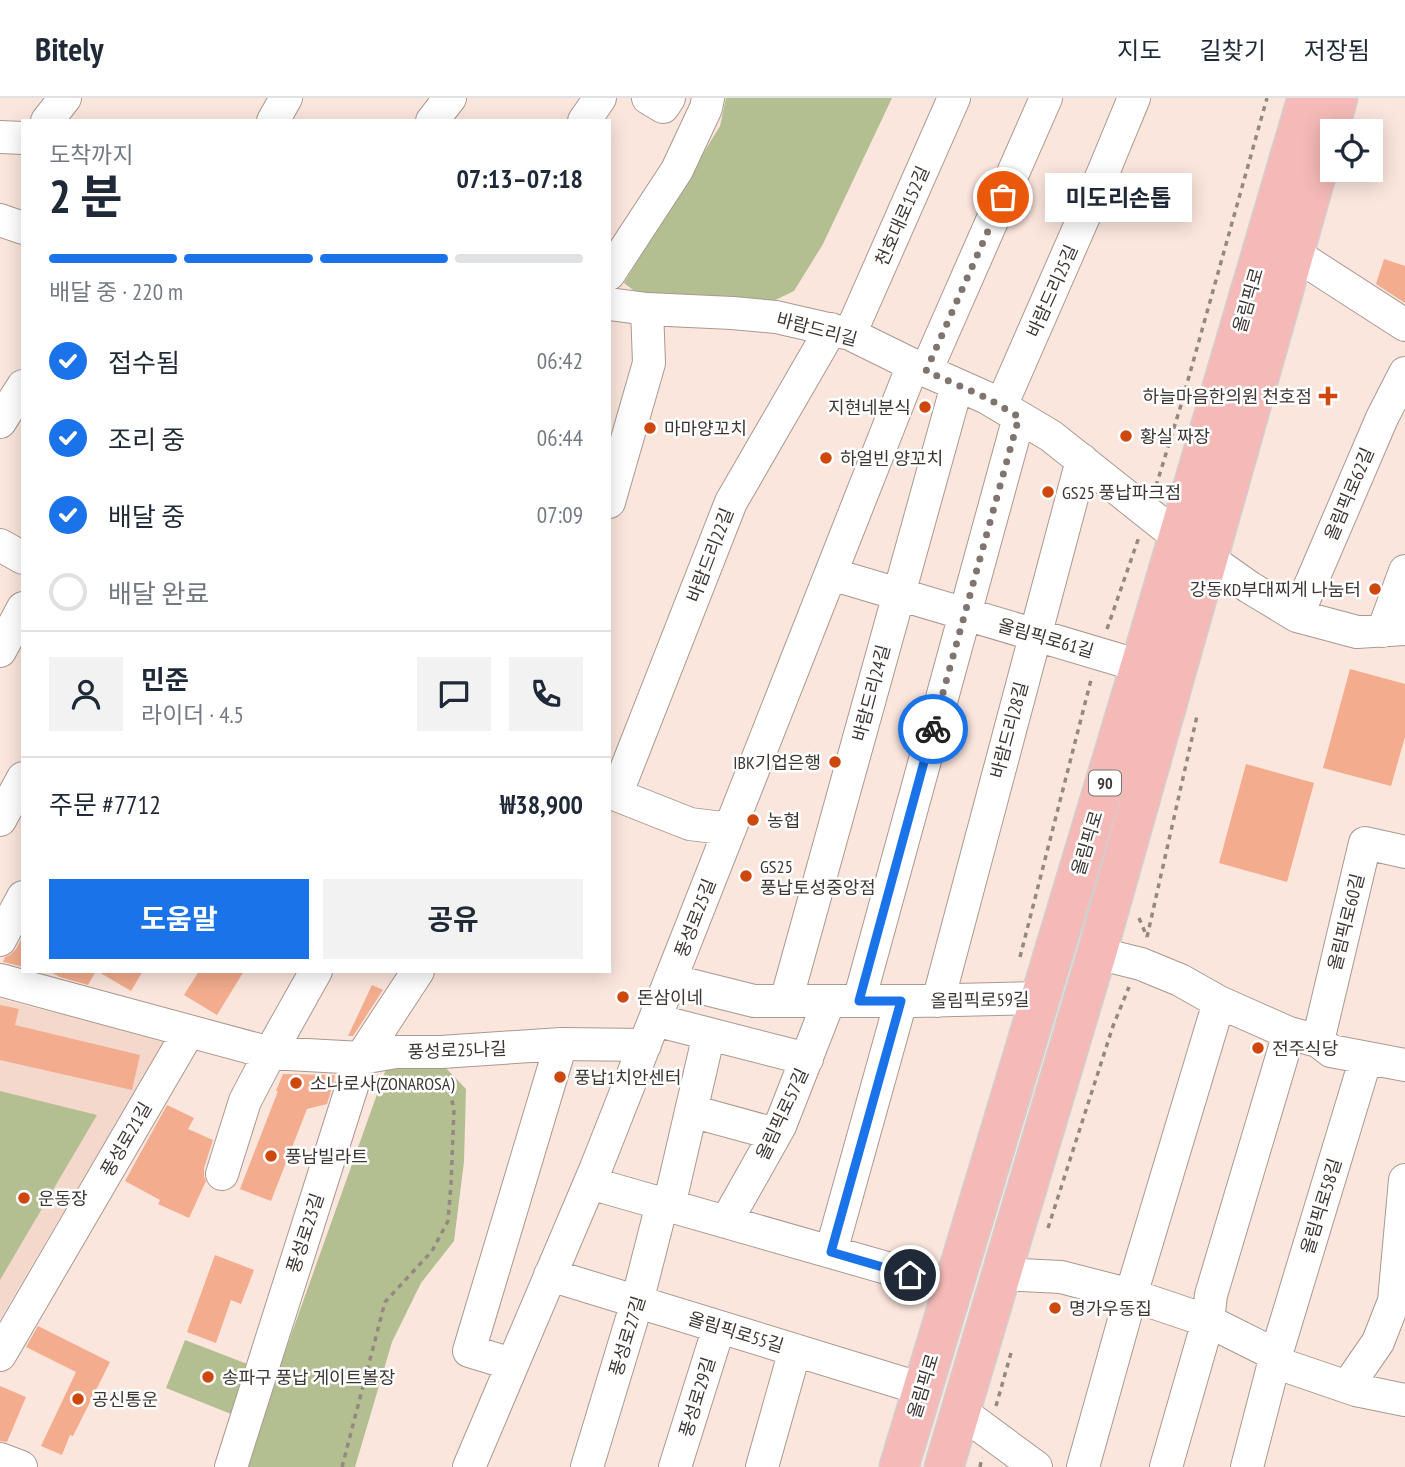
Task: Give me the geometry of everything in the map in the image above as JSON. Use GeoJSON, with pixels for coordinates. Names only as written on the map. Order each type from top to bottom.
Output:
{"type":"FeatureCollection","features":[{"type":"Feature","properties":{"kind":"main road","name":"올림픽로"},"geometry":{"type":"LineString","coordinates":[[944,1467],[974,1422],[1001,1274],[1097,953],[1193,547],[1307,98]]}},
{"type":"Feature","properties":{"kind":"main road","name":"올림픽로"},"geometry":{"type":"LineString","coordinates":[[899,1467],[953,1287],[1024,999],[1140,666],[1193,547],[1295,254],[1338,98]]}},
{"type":"Feature","properties":{"kind":"street"},"geometry":{"type":"LineString","coordinates":[[49,119],[65,98]]}},
{"type":"Feature","properties":{"kind":"street"},"geometry":{"type":"LineString","coordinates":[[274,119],[286,98]]}},
{"type":"Feature","properties":{"kind":"street"},"geometry":{"type":"LineString","coordinates":[[434,119],[450,98]]}},
{"type":"Feature","properties":{"kind":"street"},"geometry":{"type":"LineString","coordinates":[[585,119],[600,98]]}},
{"type":"Feature","properties":{"kind":"street"},"geometry":{"type":"LineString","coordinates":[[648,98],[663,107],[669,98]]}},
{"type":"Feature","properties":{"kind":"street"},"geometry":{"type":"LineString","coordinates":[[611,271],[677,170],[706,108],[708,98]]}},
{"type":"Feature","properties":{"kind":"street","name":"천호대로152길"},"geometry":{"type":"LineString","coordinates":[[841,331],[954,98]]}},
{"type":"Feature","properties":{"kind":"street","name":"풍성로25길"},"geometry":{"type":"LineString","coordinates":[[469,1467],[590,1183],[831,574],[920,368],[1046,98]]}},
{"type":"Feature","properties":{"kind":"street","name":"바람드리25길"},"geometry":{"type":"LineString","coordinates":[[964,614],[1010,412],[1134,98]]}},
{"type":"Feature","properties":{"kind":"street"},"geometry":{"type":"LineString","coordinates":[[0,137],[21,138]]}},
{"type":"Feature","properties":{"kind":"street"},"geometry":{"type":"LineString","coordinates":[[0,220],[21,227]]}},
{"type":"Feature","properties":{"kind":"street"},"geometry":{"type":"LineString","coordinates":[[1295,254],[1405,326]]}},
{"type":"Feature","properties":{"kind":"street","name":"바람드리길"},"geometry":{"type":"LineString","coordinates":[[611,304],[776,317],[841,331],[987,398],[1051,436],[1193,547]]}},
{"type":"Feature","properties":{"kind":"street"},"geometry":{"type":"LineString","coordinates":[[611,495],[649,362],[647,309]]}},
{"type":"Feature","properties":{"kind":"street","name":"바람드리22길"},"geometry":{"type":"LineString","coordinates":[[613,794],[731,502],[841,331]]}},
{"type":"Feature","properties":{"kind":"street","name":"올림픽로62길"},"geometry":{"type":"LineString","coordinates":[[1297,616],[1382,418],[1405,373]]}},
{"type":"Feature","properties":{"kind":"street","name":"바람드리24길"},"geometry":{"type":"LineString","coordinates":[[786,1001],[957,385]]}},
{"type":"Feature","properties":{"kind":"street"},"geometry":{"type":"LineString","coordinates":[[0,422],[21,389]]}},
{"type":"Feature","properties":{"kind":"street","name":"바람드리28길"},"geometry":{"type":"LineString","coordinates":[[938,1001],[1082,460]]}},
{"type":"Feature","properties":{"kind":"street"},"geometry":{"type":"LineString","coordinates":[[0,545],[21,557]]}},
{"type":"Feature","properties":{"kind":"street"},"geometry":{"type":"LineString","coordinates":[[1193,547],[1249,587],[1297,616],[1357,632],[1394,630],[1405,572]]}},
{"type":"Feature","properties":{"kind":"street","name":"올림픽로61길"},"geometry":{"type":"LineString","coordinates":[[831,574],[1140,666]]}},
{"type":"Feature","properties":{"kind":"street"},"geometry":{"type":"LineString","coordinates":[[0,651],[21,612]]}},
{"type":"Feature","properties":{"kind":"street","name":"올림픽로57길"},"geometry":{"type":"LineString","coordinates":[[726,1222],[775,1134],[807,1059],[844,1001],[964,614]]}},
{"type":"Feature","properties":{"kind":"street"},"geometry":{"type":"LineString","coordinates":[[0,820],[21,782]]}},
{"type":"Feature","properties":{"kind":"street"},"geometry":{"type":"LineString","coordinates":[[613,794],[690,824],[730,829]]}},
{"type":"Feature","properties":{"kind":"street","name":"올림픽로60길"},"geometry":{"type":"LineString","coordinates":[[1303,1037],[1365,843],[1405,852]]}},
{"type":"Feature","properties":{"kind":"street"},"geometry":{"type":"LineString","coordinates":[[0,940],[21,901]]}},
{"type":"Feature","properties":{"kind":"street"},"geometry":{"type":"LineString","coordinates":[[1097,953],[1141,964],[1180,980],[1219,1002],[1331,1051],[1366,1058],[1403,1058]]}},
{"type":"Feature","properties":{"kind":"street"},"geometry":{"type":"LineString","coordinates":[[222,1174],[246,1101],[315,973]]}},
{"type":"Feature","properties":{"kind":"street","name":"풍성로23길"},"geometry":{"type":"LineString","coordinates":[[231,1467],[361,1058],[417,973]]}},
{"type":"Feature","properties":{"kind":"street","name":"풍성로25나길"},"geometry":{"type":"LineString","coordinates":[[0,980],[270,1053],[361,1058],[396,1052],[441,1052],[561,1044],[650,1032],[709,1034],[807,1059]]}},
{"type":"Feature","properties":{"kind":"street","name":"올림픽로59길"},"geometry":{"type":"LineString","coordinates":[[670,981],[754,1001],[1024,999]]}},
{"type":"Feature","properties":{"kind":"street"},"geometry":{"type":"LineString","coordinates":[[831,1252],[901,1001]]}},
{"type":"Feature","properties":{"kind":"street"},"geometry":{"type":"LineString","coordinates":[[1083,1467],[1130,1296],[1219,1002]]}},
{"type":"Feature","properties":{"kind":"street","name":"풍성로21길"},"geometry":{"type":"LineString","coordinates":[[0,1355],[189,1031]]}},
{"type":"Feature","properties":{"kind":"street","name":"풍성로27길"},"geometry":{"type":"LineString","coordinates":[[587,1467],[665,1205],[709,1034]]}},
{"type":"Feature","properties":{"kind":"street"},"geometry":{"type":"LineString","coordinates":[[1166,1467],[1208,1321],[1211,1296],[1303,1037]]}},
{"type":"Feature","properties":{"kind":"street"},"geometry":{"type":"LineString","coordinates":[[512,1364],[469,1351],[561,1044]]}},
{"type":"Feature","properties":{"kind":"street","name":"올림픽로58길"},"geometry":{"type":"LineString","coordinates":[[1247,1467],[1275,1359],[1366,1058]]}},
{"type":"Feature","properties":{"kind":"street"},"geometry":{"type":"LineString","coordinates":[[691,1111],[775,1134]]}},
{"type":"Feature","properties":{"kind":"street"},"geometry":{"type":"LineString","coordinates":[[1347,1387],[1378,1342],[1399,1303],[1405,1180]]}},
{"type":"Feature","properties":{"kind":"street"},"geometry":{"type":"LineString","coordinates":[[590,1183],[953,1287]]}},
{"type":"Feature","properties":{"kind":"street"},"geometry":{"type":"LineString","coordinates":[[1001,1274],[1061,1277],[1130,1296],[1208,1321],[1275,1359],[1347,1387],[1405,1400]]}},
{"type":"Feature","properties":{"kind":"street","name":"올림픽로55길"},"geometry":{"type":"LineString","coordinates":[[550,1275],[922,1389]]}},
{"type":"Feature","properties":{"kind":"street","name":"풍성로29길"},"geometry":{"type":"LineString","coordinates":[[675,1467],[719,1327]]}},
{"type":"Feature","properties":{"kind":"street"},"geometry":{"type":"LineString","coordinates":[[762,1467],[795,1350]]}},
{"type":"Feature","properties":{"kind":"street"},"geometry":{"type":"LineString","coordinates":[[974,1422],[1036,1467]]}},
{"type":"Feature","properties":{"kind":"street"},"geometry":{"type":"LineString","coordinates":[[0,1460],[21,1467]]}},
{"type":"Feature","properties":{"kind":"path"},"geometry":{"type":"LineString","coordinates":[[1024,999],[1098,653],[1148,512],[1181,405],[1267,98]]}},
{"type":"Feature","properties":{"kind":"path"},"geometry":{"type":"LineString","coordinates":[[1146,943],[1197,712]]}},
{"type":"Feature","properties":{"kind":"path"},"geometry":{"type":"LineString","coordinates":[[1045,1236],[1113,1026],[1131,982]]}},
{"type":"Feature","properties":{"kind":"path"},"geometry":{"type":"LineString","coordinates":[[342,1467],[385,1302],[432,1251],[448,1222],[454,1109],[448,1085],[434,1078]]}},
{"type":"Feature","properties":{"kind":"path"},"geometry":{"type":"LineString","coordinates":[[979,1467],[974,1422],[1011,1354]]}},
{"type":"Feature","properties":{"kind":"shaded area"},"geometry":{"type":"Polygon","coordinates":[[[0,999],[165,1040],[0,1319],[0,999]]]}},
{"type":"Feature","properties":{"kind":"green space"},"geometry":{"type":"Polygon","coordinates":[[[726,98],[892,98],[823,244],[794,291],[761,307],[637,293],[624,283],[720,126],[726,98]]]}},
{"type":"Feature","properties":{"kind":"green space"},"geometry":{"type":"Polygon","coordinates":[[[443,1065],[466,1089],[464,1162],[454,1241],[421,1283],[392,1342],[355,1467],[244,1467],[386,1069],[443,1065]]]}},
{"type":"Feature","properties":{"kind":"green space","name":"운동장"},"geometry":{"type":"Polygon","coordinates":[[[0,1091],[97,1115],[0,1280],[0,1091]]]}},
{"type":"Feature","properties":{"kind":"green space","name":"송파구 풍납 게이트볼장"},"geometry":{"type":"Polygon","coordinates":[[[185,1340],[250,1365],[231,1414],[166,1388],[185,1340]]]}},
{"type":"Feature","properties":{"kind":"building"},"geometry":{"type":"Polygon","coordinates":[[[1384,259],[1405,266],[1405,303],[1376,284],[1384,259]]]}},
{"type":"Feature","properties":{"kind":"building"},"geometry":{"type":"Polygon","coordinates":[[[1350,669],[1405,684],[1405,737],[1391,786],[1323,768],[1350,669]]]}},
{"type":"Feature","properties":{"kind":"building"},"geometry":{"type":"Polygon","coordinates":[[[1246,764],[1314,783],[1287,882],[1219,863],[1246,764]]]}},
{"type":"Feature","properties":{"kind":"building"},"geometry":{"type":"Polygon","coordinates":[[[21,940],[21,966],[3,962],[5,957],[16,949],[21,940]]]}},
{"type":"Feature","properties":{"kind":"building"},"geometry":{"type":"Polygon","coordinates":[[[53,973],[95,973],[88,985],[53,973]]]}},
{"type":"Feature","properties":{"kind":"building"},"geometry":{"type":"Polygon","coordinates":[[[100,973],[142,973],[131,991],[100,973]]]}},
{"type":"Feature","properties":{"kind":"building"},"geometry":{"type":"Polygon","coordinates":[[[198,973],[243,973],[217,1015],[184,995],[198,973]]]}},
{"type":"Feature","properties":{"kind":"building"},"geometry":{"type":"Polygon","coordinates":[[[372,985],[383,990],[353,1036],[348,1036],[372,985]]]}},
{"type":"Feature","properties":{"kind":"building"},"geometry":{"type":"Polygon","coordinates":[[[0,1005],[19,1009],[15,1025],[140,1055],[132,1090],[0,1060],[0,1005]]]}},
{"type":"Feature","properties":{"kind":"building"},"geometry":{"type":"Polygon","coordinates":[[[283,1074],[335,1075],[327,1104],[307,1109],[271,1201],[240,1189],[283,1074]]]}},
{"type":"Feature","properties":{"kind":"building"},"geometry":{"type":"Polygon","coordinates":[[[167,1105],[194,1118],[188,1129],[213,1140],[204,1168],[206,1181],[189,1218],[158,1204],[160,1200],[125,1181],[167,1105]]]}},
{"type":"Feature","properties":{"kind":"building"},"geometry":{"type":"Polygon","coordinates":[[[215,1255],[254,1270],[241,1304],[231,1300],[216,1343],[187,1332],[215,1255]]]}},
{"type":"Feature","properties":{"kind":"building","name":"공신통운"},"geometry":{"type":"Polygon","coordinates":[[[38,1326],[110,1362],[62,1455],[41,1446],[76,1372],[26,1347],[38,1326]]]}},
{"type":"Feature","properties":{"kind":"building"},"geometry":{"type":"Polygon","coordinates":[[[0,1386],[26,1397],[7,1442],[0,1441],[0,1386]]]}},
{"type":"Feature","properties":{"kind":"way so far"},"geometry":{"type":"LineString","coordinates":[[933,729],[1019,417],[987,398],[926,371],[1003,197]]}},
{"type":"Feature","properties":{"kind":"place","name":"미도리손톱"},"geometry":{"type":"Point","coordinates":[1003,197]}},
{"type":"Feature","properties":{"kind":"place","name":"하늘마음한의원 천호점"},"geometry":{"type":"Point","coordinates":[1328,396]}},
{"type":"Feature","properties":{"kind":"place","name":"지현네분식"},"geometry":{"type":"Point","coordinates":[925,407]}},
{"type":"Feature","properties":{"kind":"place","name":"마마양꼬치"},"geometry":{"type":"Point","coordinates":[650,428]}},
{"type":"Feature","properties":{"kind":"place","name":"황실 짜장"},"geometry":{"type":"Point","coordinates":[1126,436]}},
{"type":"Feature","properties":{"kind":"place","name":"하얼빈 양꼬치"},"geometry":{"type":"Point","coordinates":[826,458]}},
{"type":"Feature","properties":{"kind":"place","name":"GS25 풍납파크점"},"geometry":{"type":"Point","coordinates":[1048,492]}},
{"type":"Feature","properties":{"kind":"place","name":"강동KD부대찌게 나눔터"},"geometry":{"type":"Point","coordinates":[1375,589]}},
{"type":"Feature","properties":{"kind":"place","name":"IBK기업은행"},"geometry":{"type":"Point","coordinates":[835,762]}},
{"type":"Feature","properties":{"kind":"place","name":"농협"},"geometry":{"type":"Point","coordinates":[753,820]}},
{"type":"Feature","properties":{"kind":"place","name":"GS25 풍납토성중앙점"},"geometry":{"type":"Point","coordinates":[746,876]}},
{"type":"Feature","properties":{"kind":"place","name":"돈삼이네"},"geometry":{"type":"Point","coordinates":[623,997]}},
{"type":"Feature","properties":{"kind":"place","name":"전주식당"},"geometry":{"type":"Point","coordinates":[1258,1048]}},
{"type":"Feature","properties":{"kind":"place","name":"풍납1치안센터"},"geometry":{"type":"Point","coordinates":[560,1077]}},
{"type":"Feature","properties":{"kind":"place","name":"소나로사(ZONAROSA)"},"geometry":{"type":"Point","coordinates":[296,1083]}},
{"type":"Feature","properties":{"kind":"place","name":"풍남빌라트"},"geometry":{"type":"Point","coordinates":[271,1156]}},
{"type":"Feature","properties":{"kind":"place","name":"운동장"},"geometry":{"type":"Point","coordinates":[24,1198]}},
{"type":"Feature","properties":{"kind":"place","name":"명가우동집"},"geometry":{"type":"Point","coordinates":[1055,1308]}},
{"type":"Feature","properties":{"kind":"place","name":"송파구 풍납 게이트볼장"},"geometry":{"type":"Point","coordinates":[208,1377]}},
{"type":"Feature","properties":{"kind":"place","name":"공신통운"},"geometry":{"type":"Point","coordinates":[78,1399]}},
{"type":"Feature","properties":{"kind":"route"},"geometry":{"type":"LineString","coordinates":[[910,1275],[831,1252],[901,1001],[859,1001],[933,729]]}}]}
